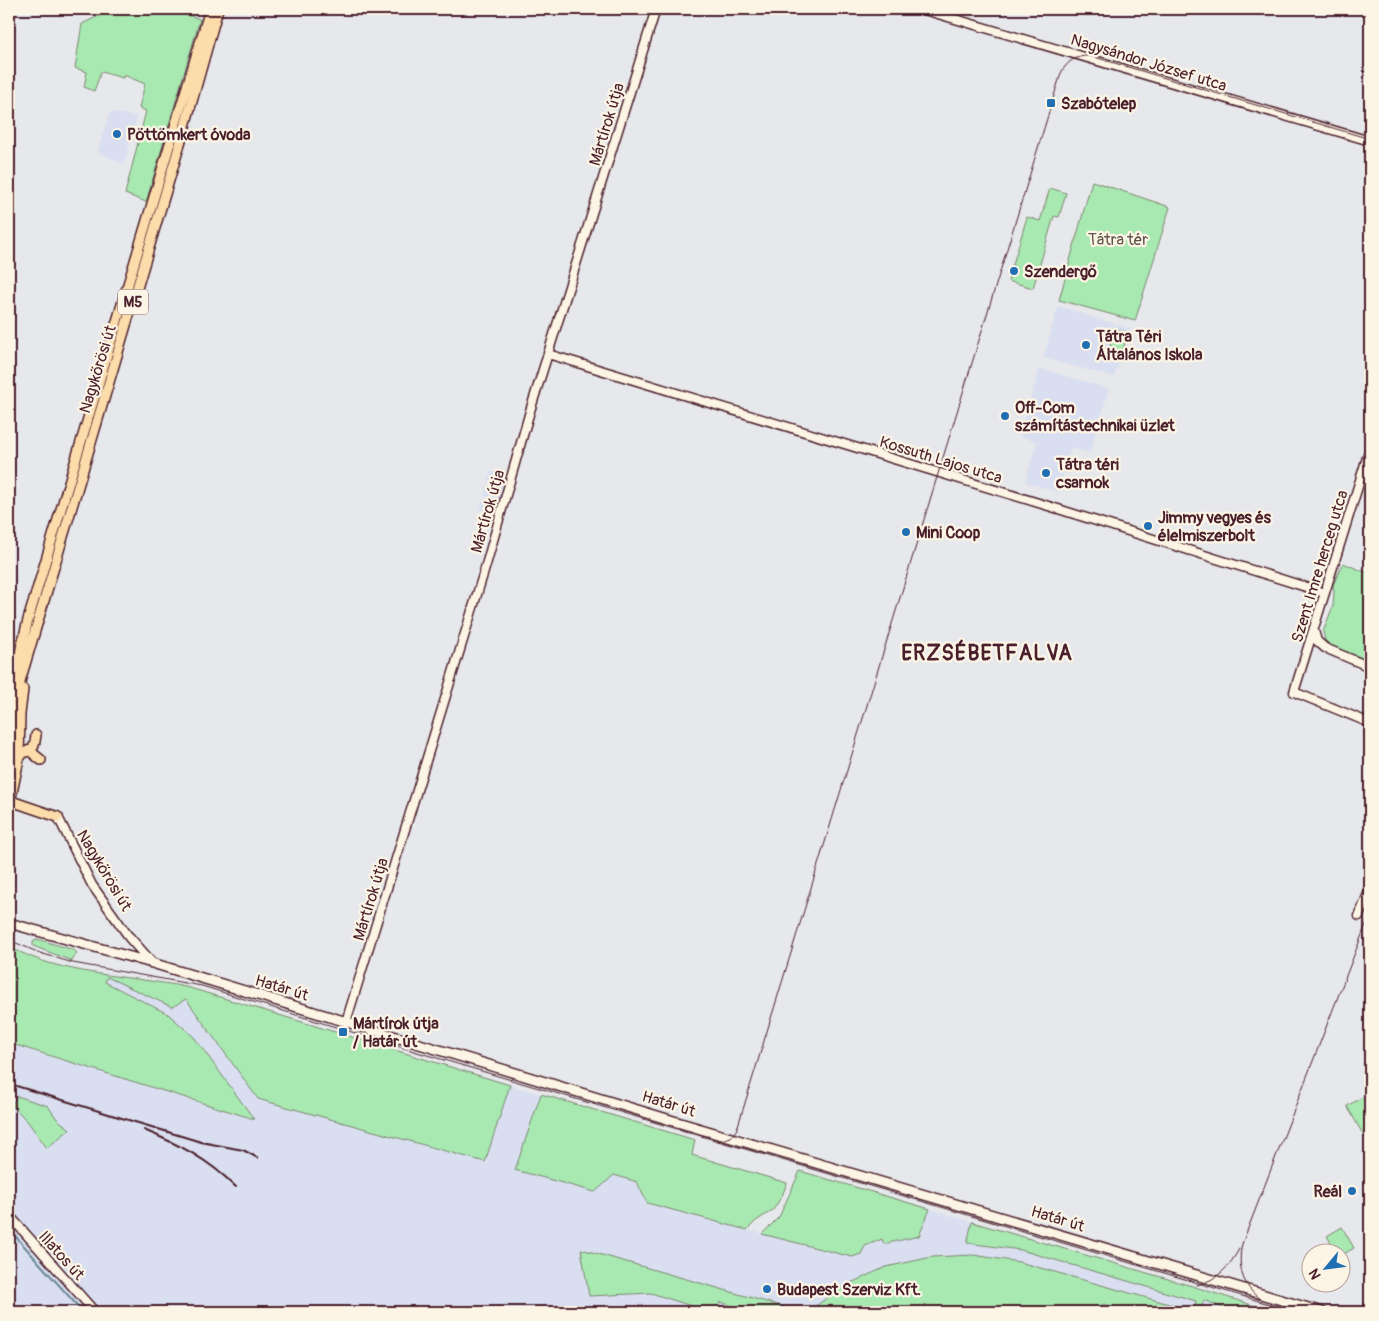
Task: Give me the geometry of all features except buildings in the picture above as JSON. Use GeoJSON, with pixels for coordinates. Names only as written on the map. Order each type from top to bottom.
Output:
{"type":"FeatureCollection","features":[{"type":"Feature","properties":{"kind":"main road","name":"Nagykőrösi út"},"geometry":{"type":"LineString","coordinates":[[9,695],[28,620],[210,9]]}},
{"type":"Feature","properties":{"kind":"main road","name":"Nagykőrösi út"},"geometry":{"type":"LineString","coordinates":[[9,739],[17,692],[24,666],[182,137],[218,9]]}},
{"type":"Feature","properties":{"kind":"main road"},"geometry":{"type":"LineString","coordinates":[[24,666],[19,759],[10,803],[14,802],[58,817]]}},
{"type":"Feature","properties":{"kind":"main road"},"geometry":{"type":"LineString","coordinates":[[19,759],[23,753],[30,751],[34,745],[36,735]]}},
{"type":"Feature","properties":{"kind":"main road"},"geometry":{"type":"LineString","coordinates":[[30,751],[41,760]]}},
{"type":"Feature","properties":{"kind":"main road","name":"Határ út"},"geometry":{"type":"LineString","coordinates":[[9,923],[152,963],[1322,1312]]}},
{"type":"Feature","properties":{"kind":"main road"},"geometry":{"type":"LineString","coordinates":[[128,956],[132,945],[129,937]]}},
{"type":"Feature","properties":{"kind":"main road"},"geometry":{"type":"LineString","coordinates":[[129,937],[152,963]]}},
{"type":"Feature","properties":{"kind":"street","name":"Mártírok útja"},"geometry":{"type":"LineString","coordinates":[[346,1022],[411,814],[530,411],[656,9]]}},
{"type":"Feature","properties":{"kind":"street","name":"Nagysándor József utca"},"geometry":{"type":"LineString","coordinates":[[921,9],[1370,142]]}},
{"type":"Feature","properties":{"kind":"street","name":"Kossuth Lajos utca"},"geometry":{"type":"LineString","coordinates":[[548,354],[1055,508],[1325,593]]}},
{"type":"Feature","properties":{"kind":"street","name":"Szent Imre herceg utca"},"geometry":{"type":"LineString","coordinates":[[1370,448],[1294,692],[1370,723]]}},
{"type":"Feature","properties":{"kind":"street"},"geometry":{"type":"LineString","coordinates":[[1314,631],[1317,641],[1325,648]]}},
{"type":"Feature","properties":{"kind":"street"},"geometry":{"type":"LineString","coordinates":[[1307,651],[1313,646],[1325,648],[1370,667]]}},
{"type":"Feature","properties":{"kind":"street","name":"Nagykőrösi út"},"geometry":{"type":"LineString","coordinates":[[58,817],[92,885],[129,937]]}},
{"type":"Feature","properties":{"kind":"street"},"geometry":{"type":"LineString","coordinates":[[1360,916],[1370,888]]}},
{"type":"Feature","properties":{"kind":"street","name":"Illatos út"},"geometry":{"type":"LineString","coordinates":[[9,1215],[94,1312]]}},
{"type":"Feature","properties":{"kind":"shaded area","name":"Pöttömkert óvoda"},"geometry":{"type":"Polygon","coordinates":[[[110,112],[137,117],[124,164],[97,152],[110,112]]]}},
{"type":"Feature","properties":{"kind":"shaded area","name":"Tátra Téri Általános Iskola"},"geometry":{"type":"Polygon","coordinates":[[[1058,306],[1130,329],[1114,377],[1043,358],[1058,306]]]}},
{"type":"Feature","properties":{"kind":"shaded area"},"geometry":{"type":"Polygon","coordinates":[[[1040,368],[1109,389],[1090,453],[1071,448],[1058,492],[1025,482],[1037,442],[1019,436],[1040,368]]]}},
{"type":"Feature","properties":{"kind":"shaded area"},"geometry":{"type":"Polygon","coordinates":[[[491,471],[506,475],[495,514],[480,509],[482,500],[488,502],[489,497],[484,495],[487,486],[492,487],[494,482],[488,480],[491,471]]]}},
{"type":"Feature","properties":{"kind":"shaded area"},"geometry":{"type":"Polygon","coordinates":[[[107,976],[172,1007],[186,999],[258,1099],[485,1162],[510,1085],[541,1094],[515,1170],[614,1175],[637,1182],[647,1203],[852,1257],[865,1246],[882,1239],[903,1239],[919,1236],[930,1209],[972,1222],[967,1242],[1021,1250],[1197,1301],[1193,1311],[1019,1262],[973,1255],[906,1262],[886,1267],[844,1286],[807,1312],[787,1312],[790,1310],[581,1249],[589,1296],[651,1293],[710,1312],[9,1312],[9,1043],[253,1119],[168,1013],[105,982],[107,976]]]}},
{"type":"Feature","properties":{"kind":"shaded area"},"geometry":{"type":"Polygon","coordinates":[[[1203,1300],[1221,1308],[1233,1312],[1200,1312],[1203,1300]]]}},
{"type":"Feature","properties":{"kind":"shaded area"},"geometry":{"type":"Polygon","coordinates":[[[721,1302],[744,1310],[744,1312],[716,1312],[721,1302]]]}},
{"type":"Feature","properties":{"kind":"green space"},"geometry":{"type":"Polygon","coordinates":[[[113,9],[180,9],[179,13],[200,19],[146,202],[125,194],[146,111],[139,108],[145,84],[124,75],[123,78],[101,72],[94,91],[84,87],[87,72],[75,68],[82,24],[113,9]]]}},
{"type":"Feature","properties":{"kind":"green space","name":"Tátra tér"},"geometry":{"type":"Polygon","coordinates":[[[1092,181],[1170,207],[1135,321],[1059,300],[1092,181]]]}},
{"type":"Feature","properties":{"kind":"green space"},"geometry":{"type":"Polygon","coordinates":[[[1050,188],[1066,193],[1059,217],[1054,216],[1033,288],[1008,281],[1027,217],[1040,221],[1050,188]]]}},
{"type":"Feature","properties":{"kind":"green space"},"geometry":{"type":"Polygon","coordinates":[[[1116,329],[1128,333],[1121,357],[1108,352],[1116,329]]]}},
{"type":"Feature","properties":{"kind":"green space"},"geometry":{"type":"Polygon","coordinates":[[[1343,563],[1370,574],[1370,661],[1331,646],[1325,640],[1323,632],[1333,606],[1333,585],[1343,563]]]}},
{"type":"Feature","properties":{"kind":"green space"},"geometry":{"type":"Polygon","coordinates":[[[37,939],[74,950],[77,953],[72,961],[33,946],[33,942],[37,939]]]}},
{"type":"Feature","properties":{"kind":"green space"},"geometry":{"type":"Polygon","coordinates":[[[9,947],[26,955],[73,969],[190,988],[510,1085],[485,1162],[258,1099],[186,999],[172,1007],[107,977],[105,982],[168,1014],[194,1037],[254,1119],[9,1043],[9,947]]]}},
{"type":"Feature","properties":{"kind":"green space"},"geometry":{"type":"Polygon","coordinates":[[[1370,1093],[1370,1126],[1365,1138],[1347,1106],[1370,1093]]]}},
{"type":"Feature","properties":{"kind":"green space"},"geometry":{"type":"Polygon","coordinates":[[[541,1094],[695,1140],[692,1155],[787,1183],[782,1196],[773,1210],[756,1221],[747,1230],[647,1203],[637,1182],[614,1175],[595,1192],[515,1170],[541,1094]]]}},
{"type":"Feature","properties":{"kind":"green space"},"geometry":{"type":"Polygon","coordinates":[[[17,1096],[48,1106],[57,1119],[70,1129],[47,1148],[28,1122],[12,1105],[17,1096]]]}},
{"type":"Feature","properties":{"kind":"green space"},"geometry":{"type":"Polygon","coordinates":[[[800,1171],[930,1209],[919,1236],[884,1244],[882,1239],[865,1246],[861,1254],[852,1257],[762,1234],[779,1217],[800,1171]]]}},
{"type":"Feature","properties":{"kind":"green space"},"geometry":{"type":"Polygon","coordinates":[[[972,1222],[1274,1312],[1233,1312],[1204,1300],[1200,1312],[1131,1312],[1103,1304],[1100,1312],[807,1312],[844,1286],[886,1267],[932,1257],[973,1255],[1019,1262],[1194,1311],[1196,1301],[1021,1250],[967,1243],[972,1222]]]}},
{"type":"Feature","properties":{"kind":"green space"},"geometry":{"type":"Polygon","coordinates":[[[1342,1227],[1352,1244],[1332,1244],[1327,1236],[1342,1227]]]}},
{"type":"Feature","properties":{"kind":"green space"},"geometry":{"type":"Polygon","coordinates":[[[581,1249],[791,1309],[787,1312],[744,1312],[744,1310],[721,1302],[716,1312],[710,1312],[651,1293],[589,1296],[581,1249]]]}},
{"type":"Feature","properties":{"kind":"waterway"},"geometry":{"type":"LineString","coordinates":[[9,1229],[83,1312]]}},
{"type":"Feature","properties":{"kind":"tram line"},"geometry":{"type":"LineString","coordinates":[[718,1141],[731,1137],[737,1129],[1063,69],[1069,62],[1077,58],[1091,56],[1370,139]]}},
{"type":"Feature","properties":{"kind":"tram line"},"geometry":{"type":"LineString","coordinates":[[1261,1300],[1245,1282],[1240,1260],[1242,1244],[1370,914]]}},
{"type":"Feature","properties":{"kind":"tram line"},"geometry":{"type":"LineString","coordinates":[[9,940],[40,953],[73,963],[202,986],[417,1052],[1296,1312]]}},
{"type":"Feature","properties":{"kind":"tram line"},"geometry":{"type":"LineString","coordinates":[[1197,1285],[1211,1280],[1222,1272],[1232,1261],[1239,1249]]}},
{"type":"Feature","properties":{"kind":"railway"},"geometry":{"type":"LineString","coordinates":[[13,1085],[201,1142],[243,1150],[258,1158]]}},
{"type":"Feature","properties":{"kind":"railway"},"geometry":{"type":"LineString","coordinates":[[144,1130],[170,1141],[193,1154],[215,1168],[236,1187]]}},
{"type":"Feature","properties":{"kind":"place","name":"Szabótelep"},"geometry":{"type":"Point","coordinates":[1051,103]}},
{"type":"Feature","properties":{"kind":"place","name":"Pöttömkert óvoda"},"geometry":{"type":"Point","coordinates":[117,134]}},
{"type":"Feature","properties":{"kind":"place","name":"Szendergő"},"geometry":{"type":"Point","coordinates":[1014,271]}},
{"type":"Feature","properties":{"kind":"place","name":"Tátra Téri Általános Iskola"},"geometry":{"type":"Point","coordinates":[1086,345]}},
{"type":"Feature","properties":{"kind":"place","name":"Off-Com számítástechnikai üzlet"},"geometry":{"type":"Point","coordinates":[1005,416]}},
{"type":"Feature","properties":{"kind":"place","name":"Tátra téri csarnok"},"geometry":{"type":"Point","coordinates":[1046,473]}},
{"type":"Feature","properties":{"kind":"place","name":"Jimmy vegyes és élelmiszerbolt"},"geometry":{"type":"Point","coordinates":[1148,526]}},
{"type":"Feature","properties":{"kind":"place","name":"Mini Coop"},"geometry":{"type":"Point","coordinates":[906,532]}},
{"type":"Feature","properties":{"kind":"place","name":"Mártírok útja / Határ út"},"geometry":{"type":"Point","coordinates":[343,1032]}},
{"type":"Feature","properties":{"kind":"place","name":"Reál"},"geometry":{"type":"Point","coordinates":[1352,1191]}},
{"type":"Feature","properties":{"kind":"place","name":"Budapest Szerviz Kft."},"geometry":{"type":"Point","coordinates":[767,1289]}},
{"type":"Feature","properties":{"kind":"district","name":"ERZSÉBETFALVA"},"geometry":{"type":"Point","coordinates":[987,653]}}]}
